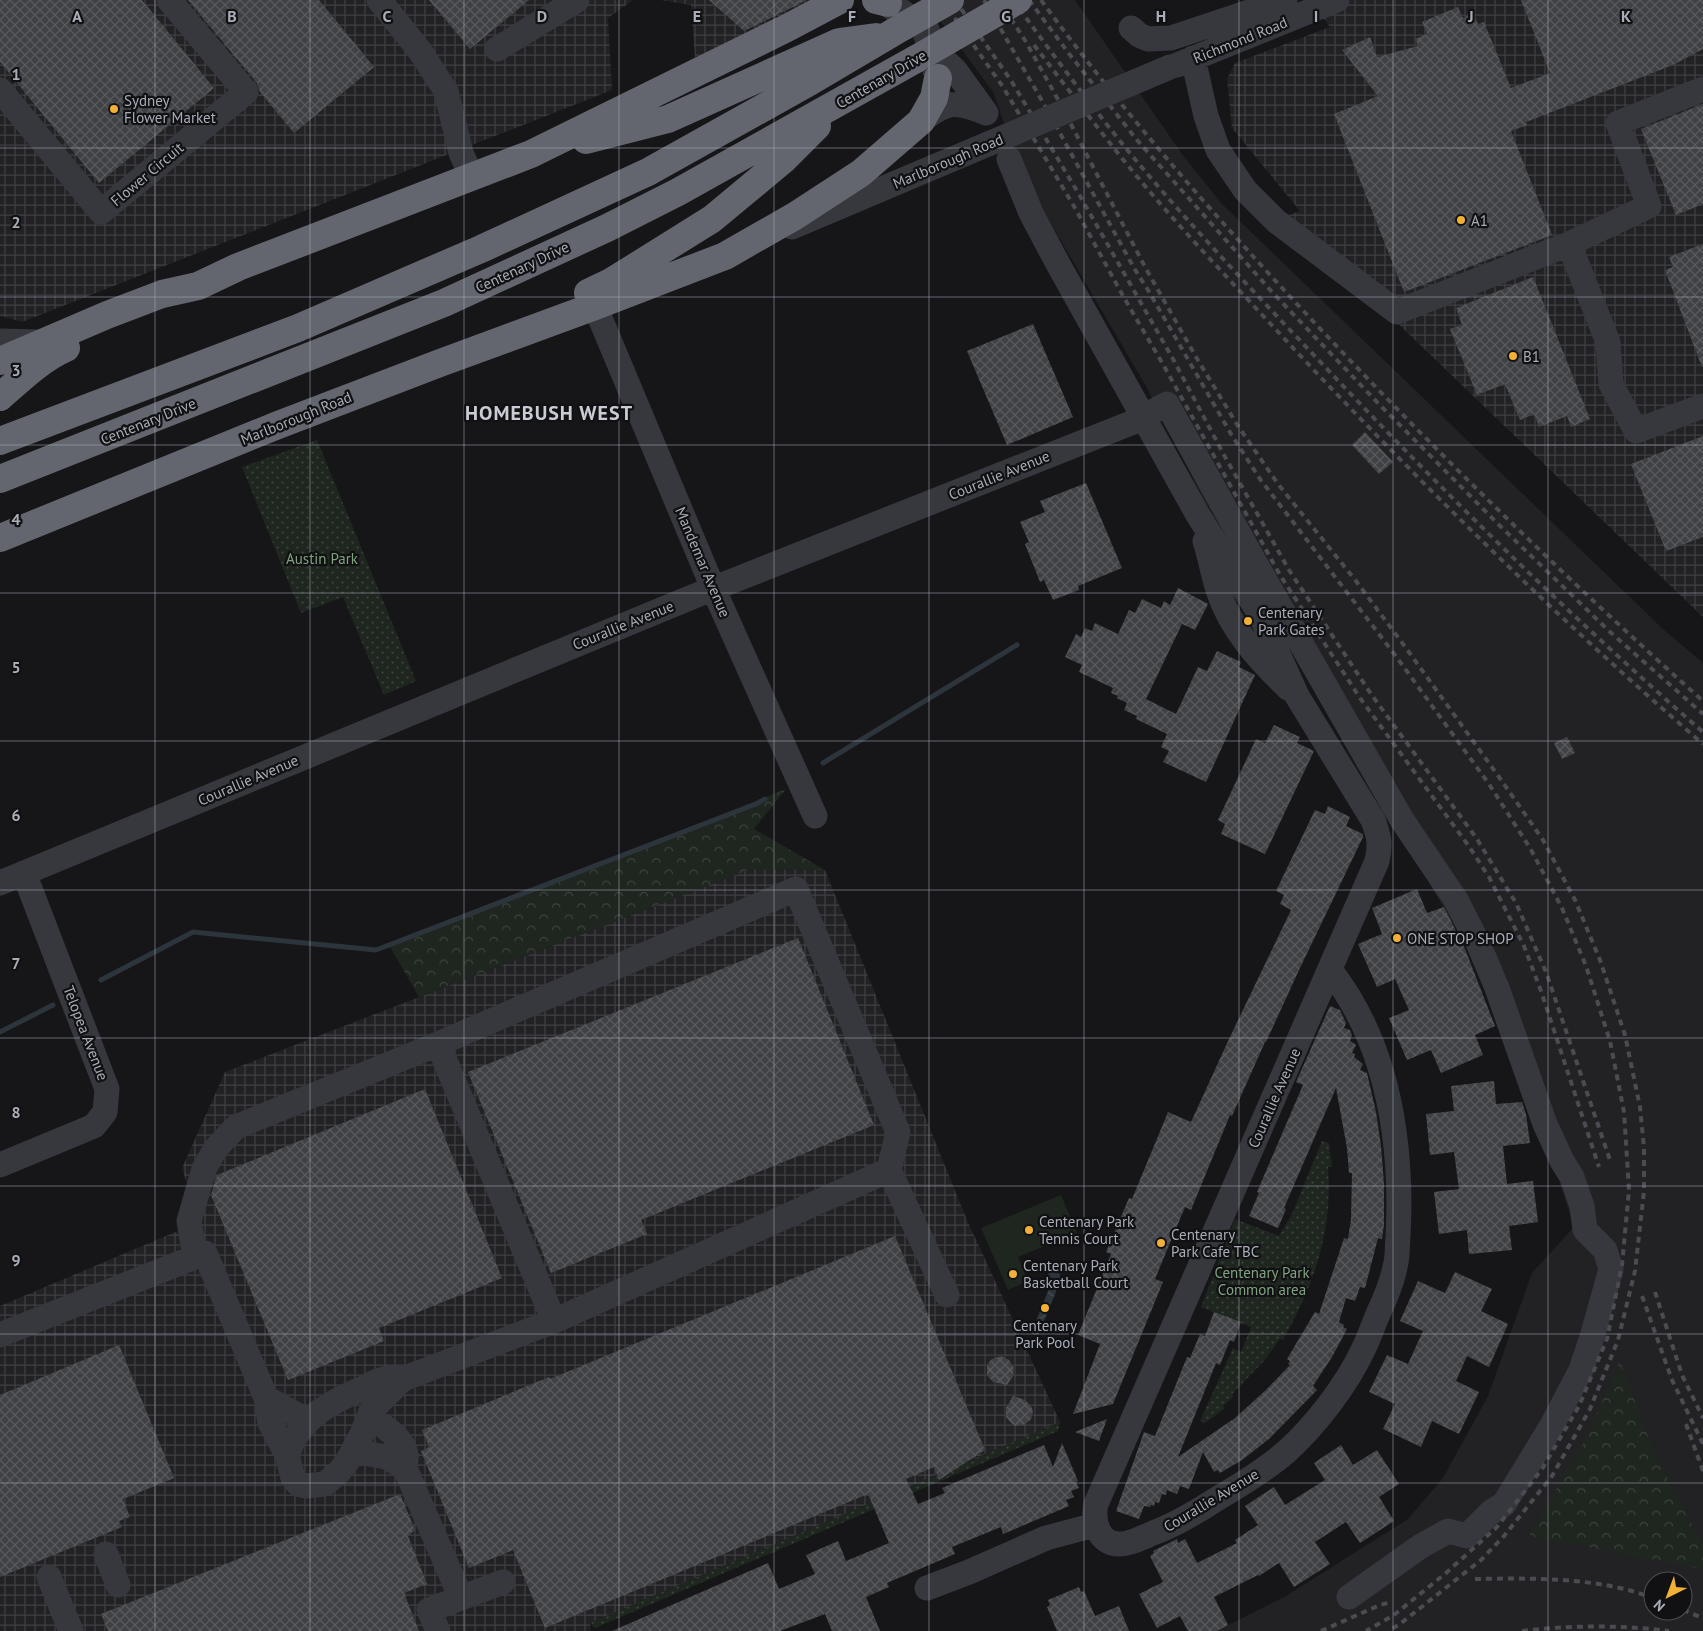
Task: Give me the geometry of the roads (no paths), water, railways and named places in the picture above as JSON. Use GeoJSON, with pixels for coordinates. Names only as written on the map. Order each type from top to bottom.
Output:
{"type":"FeatureCollection","features":[{"type":"Feature","properties":{"kind":"highway"},"geometry":{"type":"LineString","coordinates":[[0,396],[53,354],[164,306],[198,286],[238,267],[531,154],[840,0]]}},
{"type":"Feature","properties":{"kind":"highway"},"geometry":{"type":"LineString","coordinates":[[0,441],[298,328],[490,245],[648,172],[811,81],[950,0]]}},
{"type":"Feature","properties":{"kind":"highway","name":"Centenary Drive"},"geometry":{"type":"LineString","coordinates":[[0,479],[444,303],[607,228],[678,192],[841,102],[1018,0]]}},
{"type":"Feature","properties":{"kind":"highway"},"geometry":{"type":"LineString","coordinates":[[531,154],[668,119],[839,42],[895,31]]}},
{"type":"Feature","properties":{"kind":"highway","name":"Marlborough Road"},"geometry":{"type":"LineString","coordinates":[[7,532],[112,493],[278,425],[725,256],[795,216],[861,173],[921,121],[934,98],[938,78]]}},
{"type":"Feature","properties":{"kind":"highway"},"geometry":{"type":"LineString","coordinates":[[440,363],[611,282],[712,219],[783,160],[841,102]]}},
{"type":"Feature","properties":{"kind":"highway"},"geometry":{"type":"LineString","coordinates":[[0,361],[162,294],[198,286]]}},
{"type":"Feature","properties":{"kind":"street","name":"Flower Circuit"},"geometry":{"type":"LineString","coordinates":[[0,90],[101,212],[246,92],[169,0]]}},
{"type":"Feature","properties":{"kind":"street"},"geometry":{"type":"LineString","coordinates":[[379,0],[420,51],[446,91],[462,152],[472,177]]}},
{"type":"Feature","properties":{"kind":"street"},"geometry":{"type":"LineString","coordinates":[[497,49],[577,0]]}},
{"type":"Feature","properties":{"kind":"street"},"geometry":{"type":"LineString","coordinates":[[1131,28],[1139,35],[1148,39],[1171,38],[1286,0]]}},
{"type":"Feature","properties":{"kind":"street","name":"Richmond Road"},"geometry":{"type":"LineString","coordinates":[[1170,67],[1337,0]]}},
{"type":"Feature","properties":{"kind":"street"},"geometry":{"type":"LineString","coordinates":[[921,121],[938,108],[953,103],[972,107],[986,113],[955,70],[933,50]]}},
{"type":"Feature","properties":{"kind":"street"},"geometry":{"type":"LineString","coordinates":[[1193,58],[1206,116],[1218,150],[1245,190],[1276,221],[1397,312],[1569,244],[1649,206],[1618,123],[1703,89]]}},
{"type":"Feature","properties":{"kind":"street","name":"Marlborough Road"},"geometry":{"type":"LineString","coordinates":[[725,256],[1170,67]]}},
{"type":"Feature","properties":{"kind":"street"},"geometry":{"type":"LineString","coordinates":[[1009,159],[1031,213],[1143,416],[1167,404],[1402,820],[1456,900],[1478,943],[1497,988],[1545,1124],[1562,1161],[1572,1177],[1582,1206],[1585,1230],[1605,1250],[1611,1269],[1581,1370],[1538,1451],[1504,1504],[1491,1512],[1467,1536],[1448,1531],[1421,1546],[1349,1597]]}},
{"type":"Feature","properties":{"kind":"street"},"geometry":{"type":"LineString","coordinates":[[1569,244],[1608,342],[1612,384],[1636,431],[1703,406]]}},
{"type":"Feature","properties":{"kind":"street","name":"Mandemar Avenue"},"geometry":{"type":"LineString","coordinates":[[595,306],[713,588],[815,816]]}},
{"type":"Feature","properties":{"kind":"street"},"geometry":{"type":"LineString","coordinates":[[0,341],[44,342]]}},
{"type":"Feature","properties":{"kind":"street","name":"Courallie Avenue"},"geometry":{"type":"LineString","coordinates":[[0,883],[713,588],[1131,423],[1143,416],[1198,515],[1261,616],[1297,696],[1372,820],[1379,836],[1379,850],[1377,861],[1330,970],[1096,1504],[1094,1511],[1095,1525],[1099,1533],[1108,1541],[1118,1544],[1127,1543],[1157,1532],[1192,1514],[1230,1492],[1286,1452],[1336,1394],[1362,1352],[1390,1285],[1396,1264],[1400,1202],[1398,1154],[1391,1110],[1382,1071],[1357,1010],[1330,970]]}},
{"type":"Feature","properties":{"kind":"street","name":"Courallie Avenue"},"geometry":{"type":"LineString","coordinates":[[1198,515],[1218,590],[1228,615],[1244,641],[1264,666],[1297,696]]}},
{"type":"Feature","properties":{"kind":"street"},"geometry":{"type":"LineString","coordinates":[[1228,615],[1252,602]]}},
{"type":"Feature","properties":{"kind":"street","name":"Telopea Avenue"},"geometry":{"type":"LineString","coordinates":[[0,1165],[94,1126],[105,1112],[107,1089],[24,873]]}},
{"type":"Feature","properties":{"kind":"street"},"geometry":{"type":"LineString","coordinates":[[195,1257],[189,1222],[204,1169],[216,1148],[236,1128],[438,1044],[796,889],[898,1132],[889,1170],[947,1295]]}},
{"type":"Feature","properties":{"kind":"street"},"geometry":{"type":"LineString","coordinates":[[438,1044],[554,1320]]}},
{"type":"Feature","properties":{"kind":"street"},"geometry":{"type":"LineString","coordinates":[[287,1456],[297,1435],[308,1421],[323,1408],[341,1399],[388,1378],[403,1379],[554,1320],[889,1170]]}},
{"type":"Feature","properties":{"kind":"street"},"geometry":{"type":"LineString","coordinates":[[0,1335],[205,1253],[266,1398],[270,1423],[287,1456],[293,1478],[298,1484],[306,1486],[326,1484],[339,1472],[353,1451],[370,1415],[403,1379]]}},
{"type":"Feature","properties":{"kind":"street"},"geometry":{"type":"LineString","coordinates":[[266,1398],[308,1421]]}},
{"type":"Feature","properties":{"kind":"street"},"geometry":{"type":"LineString","coordinates":[[341,1399],[356,1401],[401,1442],[406,1455],[404,1468],[461,1598]]}},
{"type":"Feature","properties":{"kind":"street"},"geometry":{"type":"LineString","coordinates":[[353,1451],[362,1451],[386,1457],[404,1468]]}},
{"type":"Feature","properties":{"kind":"street"},"geometry":{"type":"LineString","coordinates":[[927,1588],[1046,1538],[1095,1525]]}},
{"type":"Feature","properties":{"kind":"street"},"geometry":{"type":"LineString","coordinates":[[106,1554],[118,1585]]}},
{"type":"Feature","properties":{"kind":"street"},"geometry":{"type":"LineString","coordinates":[[49,1577],[71,1631]]}},
{"type":"Feature","properties":{"kind":"street"},"geometry":{"type":"LineString","coordinates":[[438,1631],[428,1610],[503,1582]]}},
{"type":"Feature","properties":{"kind":"water","name":"Centenary Park Pool"},"geometry":{"type":"Polygon","coordinates":[[[1054,1271],[1060,1274],[1060,1282],[1038,1336],[1031,1333],[1051,1284],[1047,1280],[1047,1276],[1054,1271]]]}},
{"type":"Feature","properties":{"kind":"waterway"},"geometry":{"type":"LineString","coordinates":[[823,763],[1017,645]]}},
{"type":"Feature","properties":{"kind":"waterway"},"geometry":{"type":"LineString","coordinates":[[101,980],[193,932],[376,950],[765,799]]}},
{"type":"Feature","properties":{"kind":"waterway"},"geometry":{"type":"LineString","coordinates":[[0,1032],[53,1005]]}},
{"type":"Feature","properties":{"kind":"tunnel"},"geometry":{"type":"LineString","coordinates":[[888,3],[926,31],[933,50],[937,73]]}},
{"type":"Feature","properties":{"kind":"railway"},"geometry":{"type":"LineString","coordinates":[[942,0],[1003,87],[1075,208],[1280,575],[1360,698],[1468,845],[1489,877],[1524,946],[1541,991],[1599,1167]]}},
{"type":"Feature","properties":{"kind":"railway"},"geometry":{"type":"LineString","coordinates":[[955,0],[1012,82],[1080,196],[1173,359],[1224,455],[1289,570],[1371,694],[1477,839],[1516,903],[1546,972],[1611,1163]]}},
{"type":"Feature","properties":{"kind":"railway"},"geometry":{"type":"LineString","coordinates":[[984,0],[1134,268],[1231,434],[1260,479],[1395,655],[1489,784],[1530,848],[1562,908],[1586,966],[1610,1041],[1624,1112],[1629,1190],[1622,1265],[1607,1339],[1579,1406],[1542,1469],[1497,1527],[1446,1573],[1394,1615],[1366,1631]]}},
{"type":"Feature","properties":{"kind":"railway"},"geometry":{"type":"LineString","coordinates":[[999,0],[1026,42],[1061,105],[1145,267],[1238,426],[1278,484],[1356,581],[1406,648],[1543,840],[1575,900],[1600,960],[1625,1035],[1640,1107],[1644,1148],[1644,1191],[1635,1271],[1618,1340],[1590,1409],[1552,1476],[1504,1536],[1481,1560],[1400,1624],[1388,1631]]}},
{"type":"Feature","properties":{"kind":"railway"},"geometry":{"type":"LineString","coordinates":[[1013,0],[1120,141],[1170,200],[1248,286],[1464,510],[1558,601],[1703,732]]}},
{"type":"Feature","properties":{"kind":"railway"},"geometry":{"type":"LineString","coordinates":[[1029,0],[1137,140],[1272,292],[1376,401],[1497,523],[1609,631],[1703,714]]}},
{"type":"Feature","properties":{"kind":"railway"},"geometry":{"type":"LineString","coordinates":[[1041,0],[1108,88],[1143,130],[1252,255],[1327,336],[1511,523],[1703,701]]}},
{"type":"Feature","properties":{"kind":"railway"},"geometry":{"type":"LineString","coordinates":[[1034,45],[1159,203],[1342,400],[1544,601],[1703,744]]}},
{"type":"Feature","properties":{"kind":"railway"},"geometry":{"type":"LineString","coordinates":[[1655,1292],[1682,1375],[1703,1418]]}},
{"type":"Feature","properties":{"kind":"railway"},"geometry":{"type":"LineString","coordinates":[[1642,1296],[1672,1380],[1703,1444]]}},
{"type":"Feature","properties":{"kind":"railway"},"geometry":{"type":"LineString","coordinates":[[1686,1424],[1703,1471]]}},
{"type":"Feature","properties":{"kind":"railway"},"geometry":{"type":"LineString","coordinates":[[1475,1579],[1542,1579],[1588,1582],[1643,1595]]}},
{"type":"Feature","properties":{"kind":"railway"},"geometry":{"type":"LineString","coordinates":[[1321,1631],[1380,1605],[1392,1602]]}},
{"type":"Feature","properties":{"kind":"railway"},"geometry":{"type":"LineString","coordinates":[[1693,1614],[1703,1618]]}},
{"type":"Feature","properties":{"kind":"railway"},"geometry":{"type":"LineString","coordinates":[[1522,1631],[1596,1626],[1669,1631]]}},
{"type":"Feature","properties":{"kind":"place","name":"Sydney Flower Market"},"geometry":{"type":"Point","coordinates":[114,109]}},
{"type":"Feature","properties":{"kind":"place","name":"A1"},"geometry":{"type":"Point","coordinates":[1461,220]}},
{"type":"Feature","properties":{"kind":"place","name":"B1"},"geometry":{"type":"Point","coordinates":[1513,356]}},
{"type":"Feature","properties":{"kind":"place","name":"Centenary Park Gates"},"geometry":{"type":"Point","coordinates":[1248,621]}},
{"type":"Feature","properties":{"kind":"place","name":"ONE STOP SHOP"},"geometry":{"type":"Point","coordinates":[1397,938]}},
{"type":"Feature","properties":{"kind":"place","name":"Centenary Park Tennis Court"},"geometry":{"type":"Point","coordinates":[1029,1230]}},
{"type":"Feature","properties":{"kind":"place","name":"Centenary Park Cafe TBC"},"geometry":{"type":"Point","coordinates":[1161,1243]}},
{"type":"Feature","properties":{"kind":"place","name":"Centenary Park Basketball Court"},"geometry":{"type":"Point","coordinates":[1013,1274]}},
{"type":"Feature","properties":{"kind":"place","name":"Centenary Park Pool"},"geometry":{"type":"Point","coordinates":[1045,1308]}},
{"type":"Feature","properties":{"kind":"district","name":"HOMEBUSH WEST"},"geometry":{"type":"Point","coordinates":[549,413]}},
{"type":"Feature","properties":{"kind":"park label","name":"Austin Park"},"geometry":{"type":"Point","coordinates":[322,558]}},
{"type":"Feature","properties":{"kind":"park label","name":"Centenary Park Common area"},"geometry":{"type":"Point","coordinates":[1262,1280]}}]}
